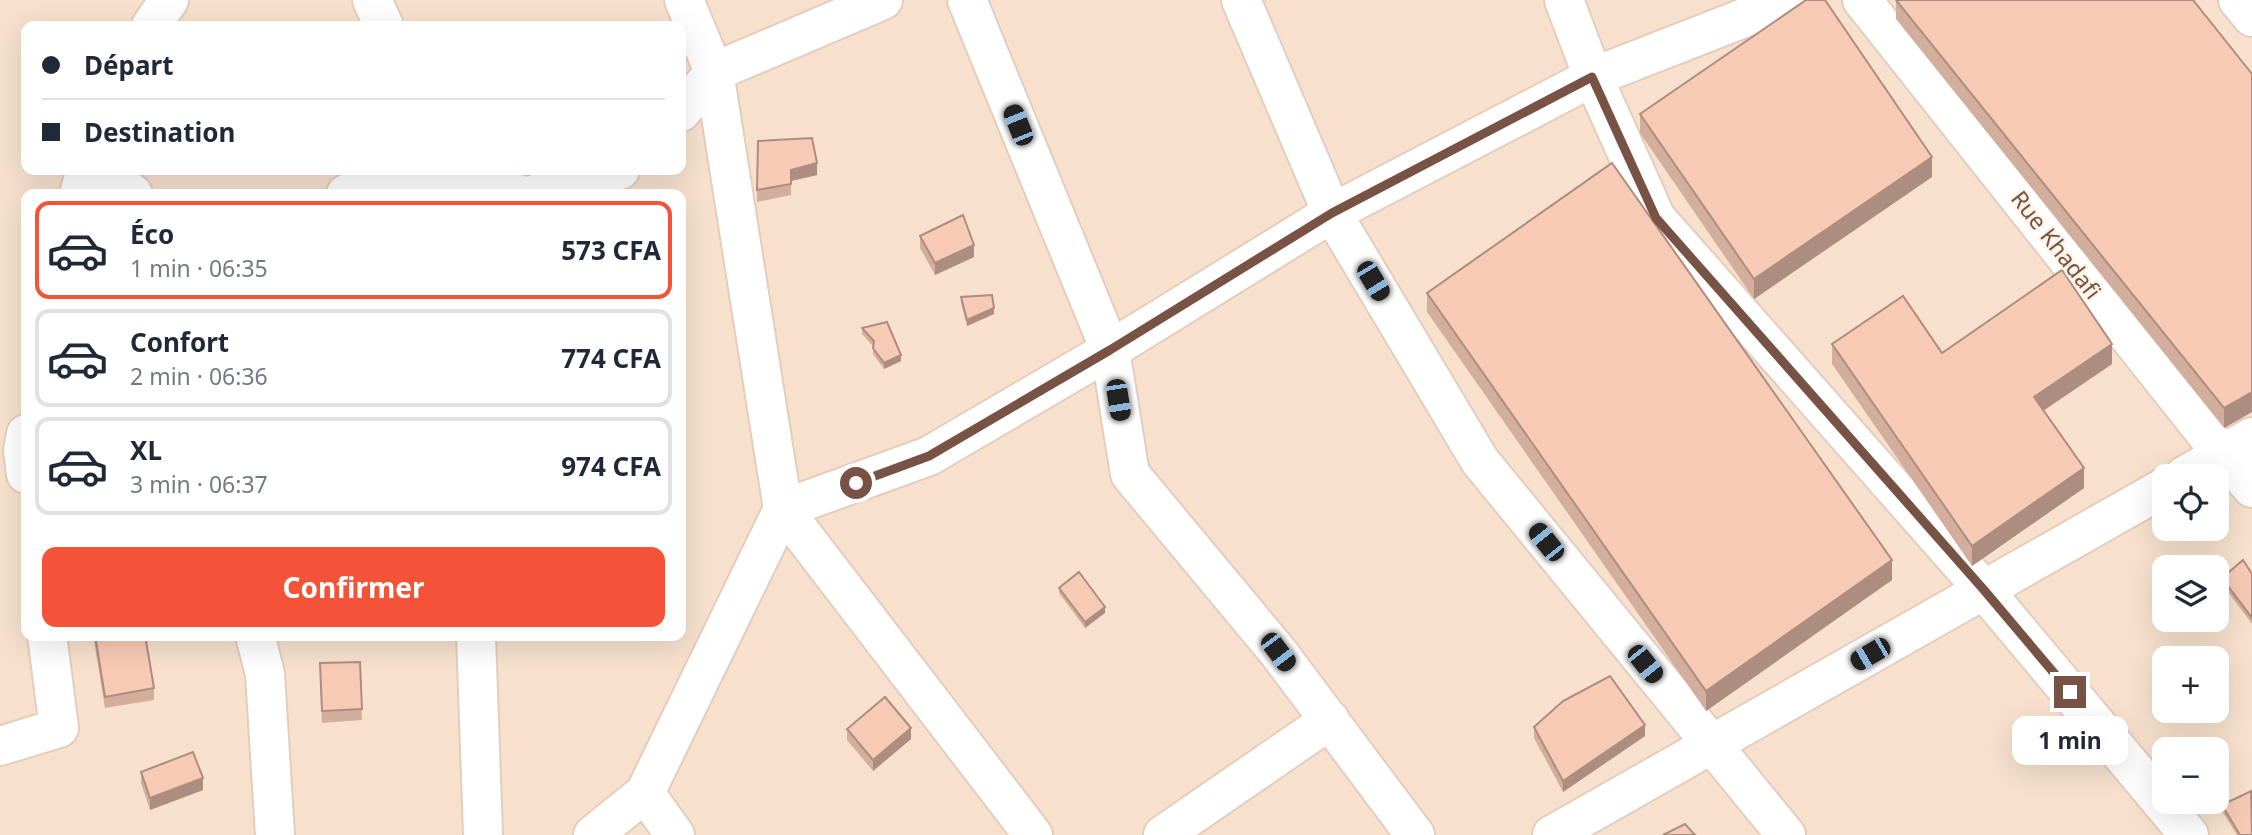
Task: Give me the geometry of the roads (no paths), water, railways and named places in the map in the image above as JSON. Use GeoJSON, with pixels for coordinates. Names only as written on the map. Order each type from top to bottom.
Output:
{"type":"FeatureCollection","features":[{"type":"Feature","properties":{"kind":"street"},"geometry":{"type":"LineString","coordinates":[[154,21],[169,0]]}},
{"type":"Feature","properties":{"kind":"street"},"geometry":{"type":"LineString","coordinates":[[372,0],[382,21]]}},
{"type":"Feature","properties":{"kind":"street"},"geometry":{"type":"LineString","coordinates":[[684,0],[714,72],[783,509],[1033,835]]}},
{"type":"Feature","properties":{"kind":"street"},"geometry":{"type":"LineString","coordinates":[[686,106],[714,72],[883,0]]}},
{"type":"Feature","properties":{"kind":"street"},"geometry":{"type":"LineString","coordinates":[[967,0],[1110,350],[1130,474],[1278,652],[1415,835]]}},
{"type":"Feature","properties":{"kind":"street"},"geometry":{"type":"LineString","coordinates":[[1241,0],[1332,213],[1480,461],[1786,835]]}},
{"type":"Feature","properties":{"kind":"street"},"geometry":{"type":"LineString","coordinates":[[1564,0],[1592,77],[1656,218],[1984,590],[2189,835]]}},
{"type":"Feature","properties":{"kind":"street"},"geometry":{"type":"LineString","coordinates":[[593,835],[645,793],[783,509],[929,456],[1110,350],[1332,213],[1592,77],[1790,0]]}},
{"type":"Feature","properties":{"kind":"street","name":"Rue Khadafi"},"geometry":{"type":"LineString","coordinates":[[1862,0],[2237,446],[2252,488]]}},
{"type":"Feature","properties":{"kind":"street"},"geometry":{"type":"LineString","coordinates":[[2238,0],[2252,17]]}},
{"type":"Feature","properties":{"kind":"street"},"geometry":{"type":"LineString","coordinates":[[106,175],[126,189]]}},
{"type":"Feature","properties":{"kind":"street"},"geometry":{"type":"LineString","coordinates":[[359,189],[395,175]]}},
{"type":"Feature","properties":{"kind":"street"},"geometry":{"type":"LineString","coordinates":[[424,175],[494,189]]}},
{"type":"Feature","properties":{"kind":"street"},"geometry":{"type":"LineString","coordinates":[[553,189],[602,175]]}},
{"type":"Feature","properties":{"kind":"street"},"geometry":{"type":"LineString","coordinates":[[2205,464],[2237,446]]}},
{"type":"Feature","properties":{"kind":"street"},"geometry":{"type":"LineString","coordinates":[[1552,835],[2152,494]]}},
{"type":"Feature","properties":{"kind":"street"},"geometry":{"type":"LineString","coordinates":[[0,746],[59,728],[48,641]]}},
{"type":"Feature","properties":{"kind":"street"},"geometry":{"type":"LineString","coordinates":[[257,641],[265,674],[275,835]]}},
{"type":"Feature","properties":{"kind":"street"},"geometry":{"type":"LineString","coordinates":[[476,641],[483,835]]}},
{"type":"Feature","properties":{"kind":"street"},"geometry":{"type":"LineString","coordinates":[[1163,835],[1330,720]]}},
{"type":"Feature","properties":{"kind":"street"},"geometry":{"type":"LineString","coordinates":[[645,793],[675,835]]}}]}
